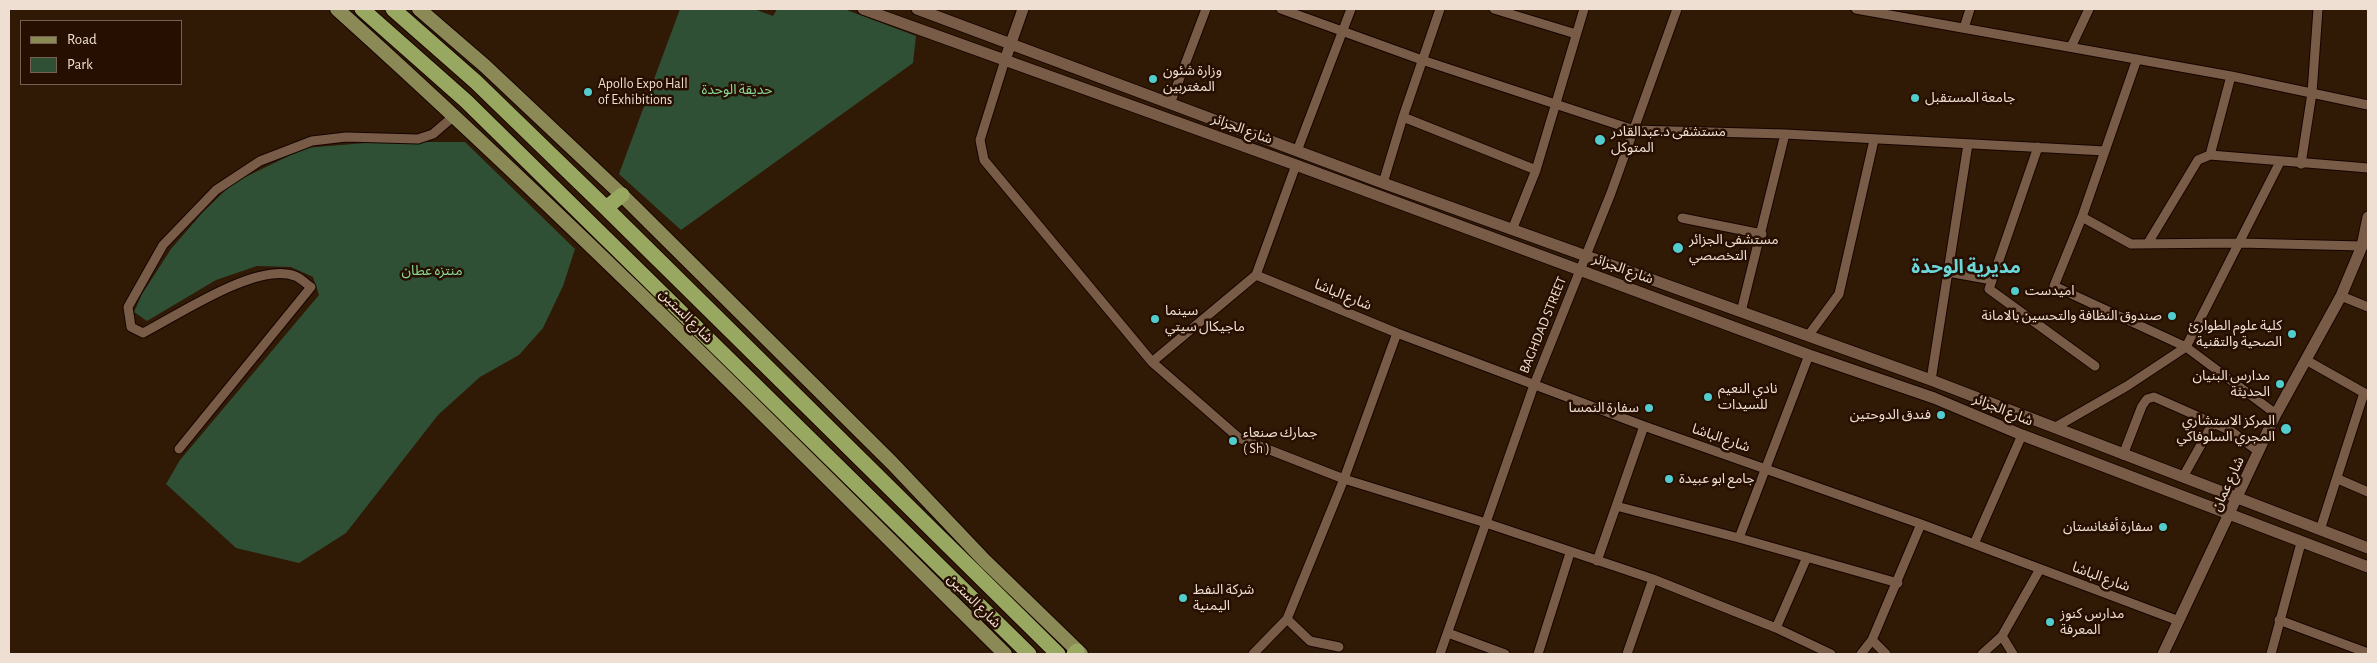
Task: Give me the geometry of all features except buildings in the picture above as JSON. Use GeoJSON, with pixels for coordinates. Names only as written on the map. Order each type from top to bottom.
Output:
{"type":"FeatureCollection","features":[{"type":"Feature","properties":{"kind":"highway","name":"شارع الستين"},"geometry":{"type":"LineString","coordinates":[[362,9],[466,101],[664,306],[750,379],[1029,654]]}},
{"type":"Feature","properties":{"kind":"highway","name":"شارع الستين"},"geometry":{"type":"LineString","coordinates":[[393,9],[476,82],[606,208],[765,367],[1058,654]]}},
{"type":"Feature","properties":{"kind":"highway"},"geometry":{"type":"LineString","coordinates":[[606,208],[622,195]]}},
{"type":"Feature","properties":{"kind":"highway"},"geometry":{"type":"LineString","coordinates":[[750,379],[765,367]]}},
{"type":"Feature","properties":{"kind":"main road","name":"شارع الستين"},"geometry":{"type":"LineString","coordinates":[[337,9],[664,306],[1004,654]]}},
{"type":"Feature","properties":{"kind":"main road"},"geometry":{"type":"LineString","coordinates":[[419,9],[485,66],[622,195],[892,463],[984,560],[1077,653]]}},
{"type":"Feature","properties":{"kind":"main road","name":"شارع الجزائر"},"geometry":{"type":"LineString","coordinates":[[863,9],[1296,164],[1809,355],[1934,398],[2022,435],[2368,567]]}},
{"type":"Feature","properties":{"kind":"main road","name":"شارع الجزائر"},"geometry":{"type":"LineString","coordinates":[[917,9],[1011,42],[1170,104],[1383,183],[1931,380],[2368,548]]}},
{"type":"Feature","properties":{"kind":"main road"},"geometry":{"type":"LineString","coordinates":[[1005,60],[1023,9]]}},
{"type":"Feature","properties":{"kind":"main road"},"geometry":{"type":"LineString","coordinates":[[1296,164],[1297,151]]}},
{"type":"Feature","properties":{"kind":"main road","name":"شارع عمان"},"geometry":{"type":"LineString","coordinates":[[2164,654],[2276,414],[2340,296],[2362,246],[2368,217]]}},
{"type":"Feature","properties":{"kind":"main road"},"geometry":{"type":"LineString","coordinates":[[1931,380],[1934,398]]}},
{"type":"Feature","properties":{"kind":"street"},"geometry":{"type":"LineString","coordinates":[[1170,104],[1206,9]]}},
{"type":"Feature","properties":{"kind":"street"},"geometry":{"type":"LineString","coordinates":[[1281,9],[1422,60],[1634,130],[1785,134],[2105,151]]}},
{"type":"Feature","properties":{"kind":"street"},"geometry":{"type":"LineString","coordinates":[[1297,151],[1344,32],[1351,9]]}},
{"type":"Feature","properties":{"kind":"street"},"geometry":{"type":"LineString","coordinates":[[1383,183],[1403,117],[1440,9]]}},
{"type":"Feature","properties":{"kind":"street"},"geometry":{"type":"LineString","coordinates":[[1494,9],[1576,34]]}},
{"type":"Feature","properties":{"kind":"street"},"geometry":{"type":"LineString","coordinates":[[1512,230],[1536,170],[1584,9]]}},
{"type":"Feature","properties":{"kind":"street","name":"BAGHDAD STREET"},"geometry":{"type":"LineString","coordinates":[[1440,654],[1534,385],[1581,270],[1677,9]]}},
{"type":"Feature","properties":{"kind":"street"},"geometry":{"type":"LineString","coordinates":[[1856,9],[2231,76],[2368,105]]}},
{"type":"Feature","properties":{"kind":"street"},"geometry":{"type":"LineString","coordinates":[[1964,28],[1970,9]]}},
{"type":"Feature","properties":{"kind":"street"},"geometry":{"type":"LineString","coordinates":[[2071,47],[2089,9]]}},
{"type":"Feature","properties":{"kind":"street"},"geometry":{"type":"LineString","coordinates":[[2301,164],[2312,93],[2318,9]]}},
{"type":"Feature","properties":{"kind":"street"},"geometry":{"type":"LineString","coordinates":[[1005,60],[980,140],[984,160],[1152,362],[1238,438],[1344,479],[1486,523],[1570,553],[1653,579],[1776,628],[1831,654]]}},
{"type":"Feature","properties":{"kind":"street"},"geometry":{"type":"LineString","coordinates":[[2137,60],[2082,217],[2054,286],[2186,347],[2276,414]]}},
{"type":"Feature","properties":{"kind":"street"},"geometry":{"type":"LineString","coordinates":[[2210,155],[2231,76]]}},
{"type":"Feature","properties":{"kind":"street"},"geometry":{"type":"LineString","coordinates":[[179,449],[311,287],[295,276],[269,274],[242,280],[143,333],[131,327],[128,307],[163,245],[216,190],[260,161],[321,140],[346,137],[418,139],[433,134],[455,115]]}},
{"type":"Feature","properties":{"kind":"street"},"geometry":{"type":"LineString","coordinates":[[1403,117],[1536,170]]}},
{"type":"Feature","properties":{"kind":"street"},"geometry":{"type":"LineString","coordinates":[[1741,312],[1762,234],[1785,134]]}},
{"type":"Feature","properties":{"kind":"street"},"geometry":{"type":"LineString","coordinates":[[1808,336],[1839,294],[1874,140]]}},
{"type":"Feature","properties":{"kind":"street"},"geometry":{"type":"LineString","coordinates":[[1931,380],[1968,144]]}},
{"type":"Feature","properties":{"kind":"street"},"geometry":{"type":"LineString","coordinates":[[2038,147],[1988,289],[2095,366]]}},
{"type":"Feature","properties":{"kind":"street"},"geometry":{"type":"LineString","coordinates":[[2148,243],[2198,160],[2210,155],[2301,164],[2368,168]]}},
{"type":"Feature","properties":{"kind":"street"},"geometry":{"type":"LineString","coordinates":[[2054,428],[2127,386],[2186,347],[2280,162]]}},
{"type":"Feature","properties":{"kind":"street"},"geometry":{"type":"LineString","coordinates":[[1152,362],[1256,275],[1296,164]]}},
{"type":"Feature","properties":{"kind":"street"},"geometry":{"type":"LineString","coordinates":[[2082,217],[2131,244],[2239,242],[2362,246]]}},
{"type":"Feature","properties":{"kind":"street"},"geometry":{"type":"LineString","coordinates":[[1682,218],[1762,234]]}},
{"type":"Feature","properties":{"kind":"street"},"geometry":{"type":"LineString","coordinates":[[1948,272],[1992,280]]}},
{"type":"Feature","properties":{"kind":"street","name":"شارع الباشا"},"geometry":{"type":"LineString","coordinates":[[1256,275],[1397,333],[1534,385],[1921,524],[2179,621]]}},
{"type":"Feature","properties":{"kind":"street"},"geometry":{"type":"LineString","coordinates":[[2340,296],[2368,307]]}},
{"type":"Feature","properties":{"kind":"street"},"geometry":{"type":"LineString","coordinates":[[1253,654],[1287,619],[1344,479],[1397,333]]}},
{"type":"Feature","properties":{"kind":"street"},"geometry":{"type":"LineString","coordinates":[[1739,538],[1764,468],[1809,355]]}},
{"type":"Feature","properties":{"kind":"street"},"geometry":{"type":"LineString","coordinates":[[2306,360],[2366,394],[2320,530]]}},
{"type":"Feature","properties":{"kind":"street"},"geometry":{"type":"LineString","coordinates":[[2123,455],[2142,406],[2147,399],[2154,397],[2231,431],[2259,452]]}},
{"type":"Feature","properties":{"kind":"street"},"geometry":{"type":"LineString","coordinates":[[2183,477],[2213,422]]}},
{"type":"Feature","properties":{"kind":"street"},"geometry":{"type":"LineString","coordinates":[[1597,561],[1644,426]]}},
{"type":"Feature","properties":{"kind":"street"},"geometry":{"type":"LineString","coordinates":[[1974,544],[2022,435]]}},
{"type":"Feature","properties":{"kind":"street"},"geometry":{"type":"LineString","coordinates":[[2338,479],[2368,492]]}},
{"type":"Feature","properties":{"kind":"street"},"geometry":{"type":"LineString","coordinates":[[1616,506],[1739,538],[1898,583]]}},
{"type":"Feature","properties":{"kind":"street"},"geometry":{"type":"LineString","coordinates":[[1861,654],[1872,640],[1898,583],[1921,524]]}},
{"type":"Feature","properties":{"kind":"street"},"geometry":{"type":"LineString","coordinates":[[2271,654],[2301,542]]}},
{"type":"Feature","properties":{"kind":"street"},"geometry":{"type":"LineString","coordinates":[[1538,654],[1570,553]]}},
{"type":"Feature","properties":{"kind":"street"},"geometry":{"type":"LineString","coordinates":[[1776,628],[1807,557]]}},
{"type":"Feature","properties":{"kind":"street"},"geometry":{"type":"LineString","coordinates":[[1982,654],[2002,636],[2040,569]]}},
{"type":"Feature","properties":{"kind":"street"},"geometry":{"type":"LineString","coordinates":[[1627,654],[1653,579]]}},
{"type":"Feature","properties":{"kind":"street"},"geometry":{"type":"LineString","coordinates":[[1287,619],[1310,641],[1339,647]]}},
{"type":"Feature","properties":{"kind":"street"},"geometry":{"type":"LineString","coordinates":[[2279,620],[2363,653]]}},
{"type":"Feature","properties":{"kind":"street"},"geometry":{"type":"LineString","coordinates":[[1448,633],[1505,654]]}},
{"type":"Feature","properties":{"kind":"street"},"geometry":{"type":"LineString","coordinates":[[2002,636],[2013,654]]}},
{"type":"Feature","properties":{"kind":"street"},"geometry":{"type":"LineString","coordinates":[[1872,640],[1886,654]]}},
{"type":"Feature","properties":{"kind":"green space","name":"حديقة الوحدة"},"geometry":{"type":"Polygon","coordinates":[[[680,9],[754,9],[773,16],[777,9],[844,9],[916,36],[913,63],[681,230],[619,174],[680,9]]]}},
{"type":"Feature","properties":{"kind":"green space","name":"منتزه عطان"},"geometry":{"type":"Polygon","coordinates":[[[377,142],[465,142],[575,249],[563,286],[543,328],[519,355],[480,377],[438,415],[346,533],[299,563],[236,548],[166,484],[180,460],[319,295],[313,277],[291,267],[257,266],[216,280],[147,321],[134,312],[142,294],[171,249],[203,212],[233,183],[305,148],[377,142]]]}},
{"type":"Feature","properties":{"kind":"place","name":"وزارة شئون المغتربين"},"geometry":{"type":"Point","coordinates":[1153,79]}},
{"type":"Feature","properties":{"kind":"place","name":"Apollo Expo Hall of Exhibitions"},"geometry":{"type":"Point","coordinates":[588,92]}},
{"type":"Feature","properties":{"kind":"place","name":"جامعة المستقبل"},"geometry":{"type":"Point","coordinates":[1915,98]}},
{"type":"Feature","properties":{"kind":"place","name":"مستشفى د.عبدالقادر المتوكل"},"geometry":{"type":"Point","coordinates":[1600,140]}},
{"type":"Feature","properties":{"kind":"place","name":"مستشفى الجزائر التخصصي"},"geometry":{"type":"Point","coordinates":[1678,248]}},
{"type":"Feature","properties":{"kind":"place","name":"اميدست"},"geometry":{"type":"Point","coordinates":[2015,291]}},
{"type":"Feature","properties":{"kind":"place","name":"صندوق النظافة والتحسين بالامانة"},"geometry":{"type":"Point","coordinates":[2172,316]}},
{"type":"Feature","properties":{"kind":"place","name":"سينما ماجيكال سيتي"},"geometry":{"type":"Point","coordinates":[1155,319]}},
{"type":"Feature","properties":{"kind":"place","name":"كلية علوم الطوارئ الصحية والتقنية"},"geometry":{"type":"Point","coordinates":[2292,334]}},
{"type":"Feature","properties":{"kind":"place","name":"مدارس البنيان الحديثة"},"geometry":{"type":"Point","coordinates":[2280,384]}},
{"type":"Feature","properties":{"kind":"place","name":"نادي النعيم للسيدات"},"geometry":{"type":"Point","coordinates":[1708,397]}},
{"type":"Feature","properties":{"kind":"place","name":"سفارة النمسا"},"geometry":{"type":"Point","coordinates":[1649,408]}},
{"type":"Feature","properties":{"kind":"place","name":"فندق الدوحتين"},"geometry":{"type":"Point","coordinates":[1941,415]}},
{"type":"Feature","properties":{"kind":"place","name":"المركز الاستشاري المجري السلوفاكي"},"geometry":{"type":"Point","coordinates":[2286,429]}},
{"type":"Feature","properties":{"kind":"place","name":"جمارك صنعاء ( Sh )"},"geometry":{"type":"Point","coordinates":[1233,441]}},
{"type":"Feature","properties":{"kind":"place","name":"جامع ابو عبيدة"},"geometry":{"type":"Point","coordinates":[1669,479]}},
{"type":"Feature","properties":{"kind":"place","name":"سفارة أفغانستان"},"geometry":{"type":"Point","coordinates":[2163,527]}},
{"type":"Feature","properties":{"kind":"place","name":"شركة النفط اليمنية"},"geometry":{"type":"Point","coordinates":[1183,598]}},
{"type":"Feature","properties":{"kind":"place","name":"مدارس كنوز المعرفة"},"geometry":{"type":"Point","coordinates":[2050,622]}},
{"type":"Feature","properties":{"kind":"district","name":"مديرية الوحدة"},"geometry":{"type":"Point","coordinates":[1966,267]}}]}
